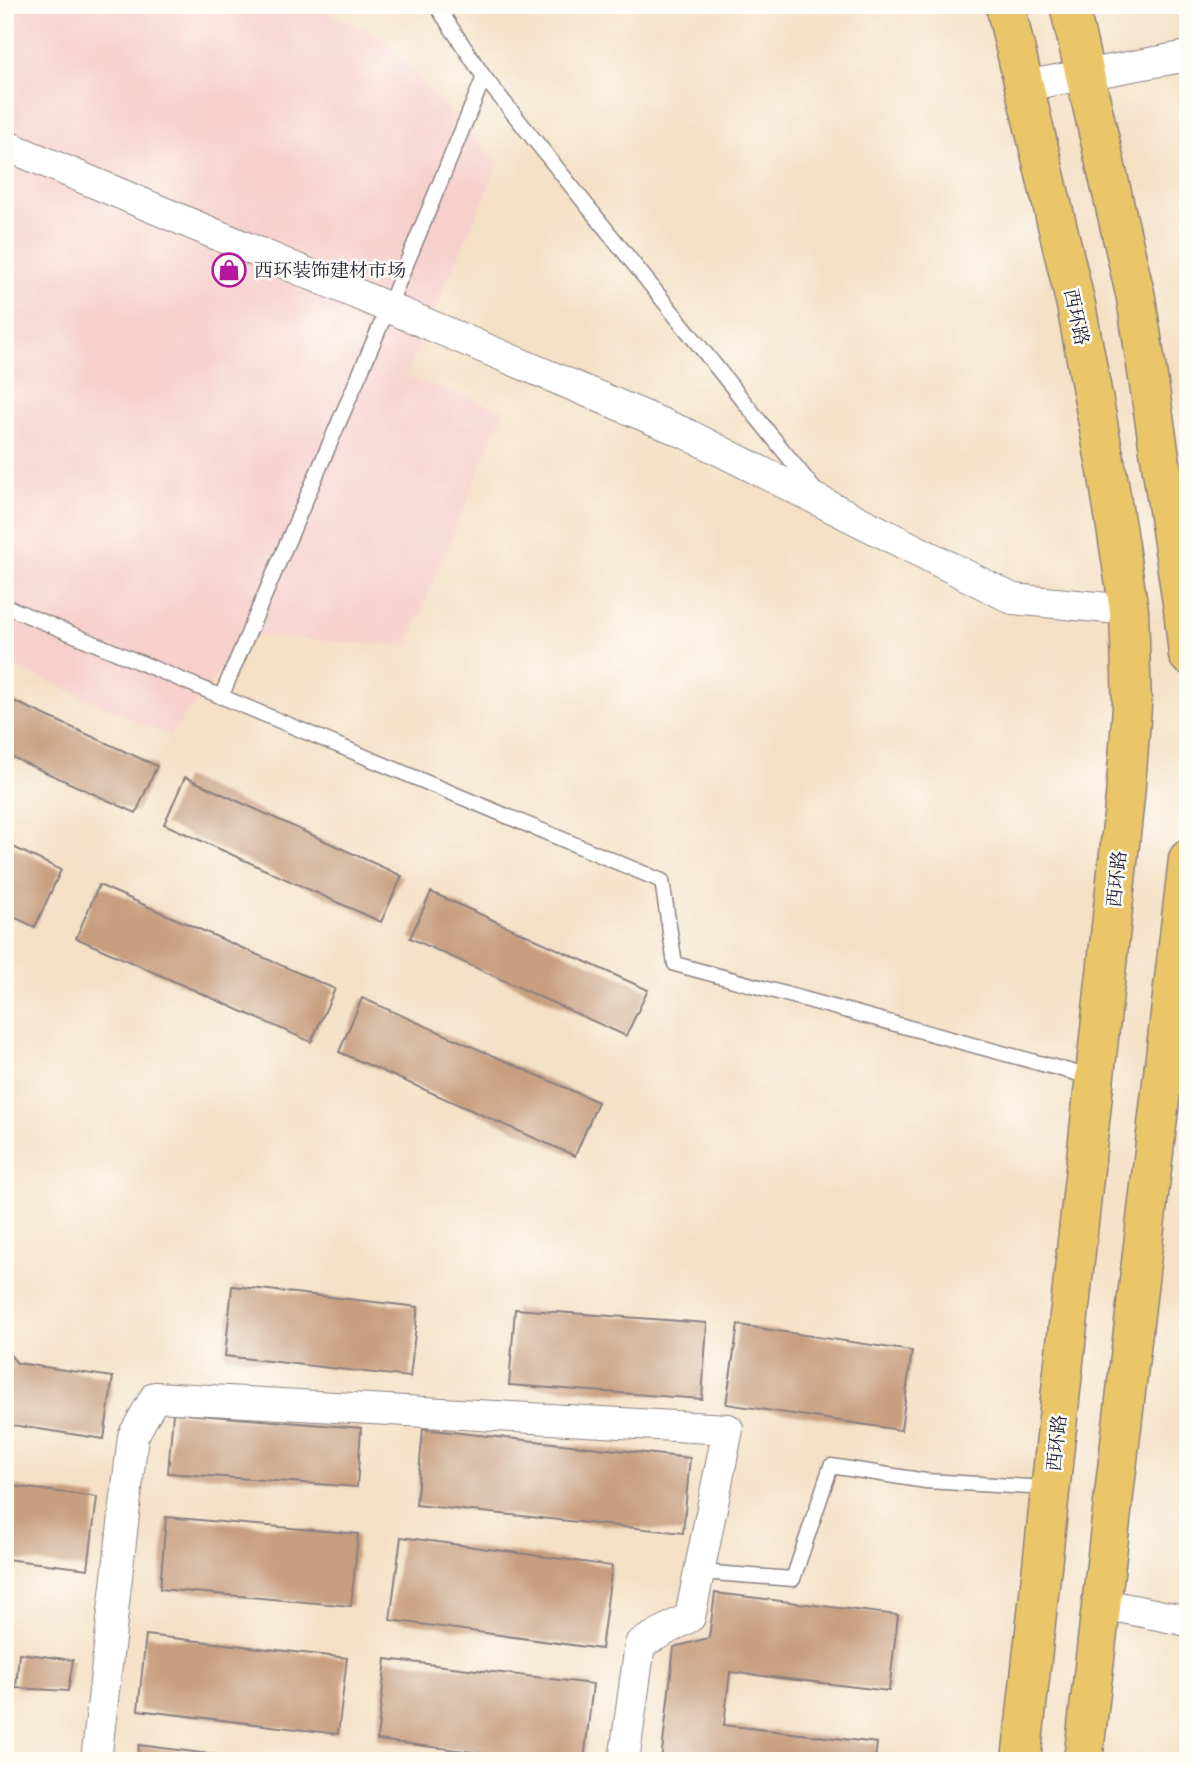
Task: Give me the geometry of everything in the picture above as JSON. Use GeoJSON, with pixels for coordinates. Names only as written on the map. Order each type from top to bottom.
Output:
{"type":"FeatureCollection","features":[{"type":"Feature","properties":{"kind":"main road","name":"西环路"},"geometry":{"type":"LineString","coordinates":[[1005,5],[1076,306],[1108,477],[1129,610],[1132,707],[1021,1761]]}},
{"type":"Feature","properties":{"kind":"main road"},"geometry":{"type":"LineString","coordinates":[[1069,5],[1136,298],[1188,654]]}},
{"type":"Feature","properties":{"kind":"main road"},"geometry":{"type":"LineString","coordinates":[[1083,1761],[1188,859]]}},
{"type":"Feature","properties":{"kind":"street"},"geometry":{"type":"LineString","coordinates":[[1023,86],[1188,56]]}},
{"type":"Feature","properties":{"kind":"street"},"geometry":{"type":"LineString","coordinates":[[5,145],[687,434],[1013,599],[1129,610]]}},
{"type":"Feature","properties":{"kind":"street"},"geometry":{"type":"LineString","coordinates":[[96,1761],[133,1436],[155,1397],[728,1429],[690,1617],[640,1644],[624,1761]]}},
{"type":"Feature","properties":{"kind":"street"},"geometry":{"type":"LineString","coordinates":[[1103,1604],[1188,1621]]}},
{"type":"Feature","properties":{"kind":"lane"},"geometry":{"type":"LineString","coordinates":[[436,5],[484,77],[828,507]]}},
{"type":"Feature","properties":{"kind":"lane"},"geometry":{"type":"LineString","coordinates":[[221,697],[484,77]]}},
{"type":"Feature","properties":{"kind":"lane"},"geometry":{"type":"LineString","coordinates":[[5,606],[662,881],[675,964],[1095,1078]]}},
{"type":"Feature","properties":{"kind":"lane"},"geometry":{"type":"LineString","coordinates":[[699,1572],[793,1579],[831,1466],[926,1481],[1051,1488]]}},
{"type":"Feature","properties":{"kind":"shaded area","name":"西环装饰建材市场"},"geometry":{"type":"Polygon","coordinates":[[[5,5],[309,5],[380,36],[499,164],[405,376],[504,410],[407,647],[248,635],[169,736],[5,662],[5,5]]]}},
{"type":"Feature","properties":{"kind":"building"},"geometry":{"type":"Polygon","coordinates":[[[5,697],[157,766],[136,813],[5,754],[5,697]]]}},
{"type":"Feature","properties":{"kind":"building"},"geometry":{"type":"Polygon","coordinates":[[[185,777],[402,876],[381,922],[164,824],[185,777]]]}},
{"type":"Feature","properties":{"kind":"building"},"geometry":{"type":"Polygon","coordinates":[[[5,843],[61,870],[35,927],[5,913],[5,843]]]}},
{"type":"Feature","properties":{"kind":"building"},"geometry":{"type":"Polygon","coordinates":[[[99,885],[335,989],[311,1042],[76,938],[99,885]]]}},
{"type":"Feature","properties":{"kind":"building"},"geometry":{"type":"Polygon","coordinates":[[[431,892],[648,990],[626,1036],[410,938],[431,892]]]}},
{"type":"Feature","properties":{"kind":"building"},"geometry":{"type":"Polygon","coordinates":[[[362,998],[598,1102],[575,1156],[339,1052],[362,998]]]}},
{"type":"Feature","properties":{"kind":"building"},"geometry":{"type":"Polygon","coordinates":[[[232,1286],[418,1307],[410,1377],[225,1356],[232,1286]]]}},
{"type":"Feature","properties":{"kind":"building"},"geometry":{"type":"Polygon","coordinates":[[[515,1309],[707,1323],[702,1399],[509,1385],[515,1309]]]}},
{"type":"Feature","properties":{"kind":"building"},"geometry":{"type":"Polygon","coordinates":[[[738,1325],[912,1351],[901,1430],[726,1404],[738,1325]]]}},
{"type":"Feature","properties":{"kind":"building"},"geometry":{"type":"Polygon","coordinates":[[[5,1349],[17,1363],[113,1377],[104,1439],[5,1424],[5,1349]]]}},
{"type":"Feature","properties":{"kind":"building"},"geometry":{"type":"Polygon","coordinates":[[[173,1413],[361,1428],[357,1487],[168,1473],[173,1413]]]}},
{"type":"Feature","properties":{"kind":"building"},"geometry":{"type":"Polygon","coordinates":[[[423,1429],[690,1458],[683,1533],[416,1505],[423,1429]]]}},
{"type":"Feature","properties":{"kind":"building"},"geometry":{"type":"Polygon","coordinates":[[[5,1485],[97,1497],[88,1569],[5,1559],[5,1485]]]}},
{"type":"Feature","properties":{"kind":"building"},"geometry":{"type":"Polygon","coordinates":[[[166,1517],[358,1534],[351,1606],[160,1589],[166,1517]]]}},
{"type":"Feature","properties":{"kind":"building"},"geometry":{"type":"Polygon","coordinates":[[[401,1537],[612,1566],[601,1649],[390,1620],[401,1537]]]}},
{"type":"Feature","properties":{"kind":"building"},"geometry":{"type":"Polygon","coordinates":[[[715,1593],[898,1615],[889,1691],[730,1672],[724,1725],[877,1743],[875,1761],[661,1761],[674,1647],[709,1638],[715,1593]]]}},
{"type":"Feature","properties":{"kind":"building"},"geometry":{"type":"Polygon","coordinates":[[[146,1635],[347,1658],[338,1734],[138,1710],[146,1635]]]}},
{"type":"Feature","properties":{"kind":"building"},"geometry":{"type":"Polygon","coordinates":[[[19,1653],[73,1660],[68,1691],[16,1688],[19,1653]]]}},
{"type":"Feature","properties":{"kind":"building"},"geometry":{"type":"Polygon","coordinates":[[[386,1659],[593,1684],[584,1761],[544,1761],[377,1740],[386,1659]]]}},
{"type":"Feature","properties":{"kind":"building"},"geometry":{"type":"Polygon","coordinates":[[[139,1745],[248,1759],[248,1761],[137,1761],[139,1745]]]}},
{"type":"Feature","properties":{"kind":"place","name":"西环装饰建材市场"},"geometry":{"type":"Point","coordinates":[229,270]}}]}
